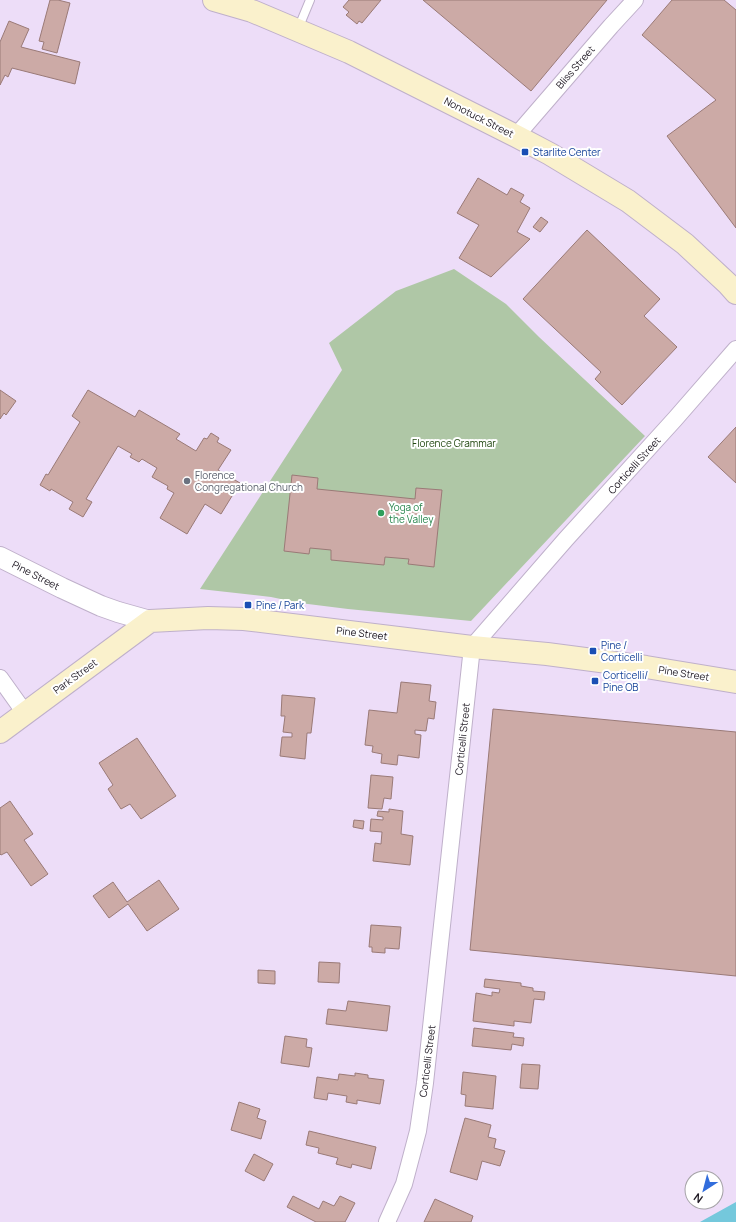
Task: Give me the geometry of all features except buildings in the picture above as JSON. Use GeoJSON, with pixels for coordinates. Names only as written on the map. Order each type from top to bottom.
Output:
{"type":"FeatureCollection","features":[{"type":"Feature","properties":{"kind":"main road","name":"Nonotuck Street"},"geometry":{"type":"LineString","coordinates":[[214,0],[254,8],[297,30],[349,52],[557,158],[628,201],[685,244],[736,293]]}},
{"type":"Feature","properties":{"kind":"main road","name":"Pine Street"},"geometry":{"type":"LineString","coordinates":[[150,621],[208,618],[244,619],[472,647],[563,656],[646,667],[736,682]]}},
{"type":"Feature","properties":{"kind":"main road","name":"Park Street"},"geometry":{"type":"LineString","coordinates":[[0,732],[150,621]]}},
{"type":"Feature","properties":{"kind":"street","name":"Bliss Street"},"geometry":{"type":"LineString","coordinates":[[516,136],[635,0]]}},
{"type":"Feature","properties":{"kind":"street","name":"Corticelli Street"},"geometry":{"type":"LineString","coordinates":[[387,1222],[404,1184],[418,1131],[425,1083],[472,647],[561,545],[668,427],[736,348]]}},
{"type":"Feature","properties":{"kind":"street","name":"Pine Street"},"geometry":{"type":"LineString","coordinates":[[0,557],[101,606],[150,621]]}},
{"type":"Feature","properties":{"kind":"street"},"geometry":{"type":"LineString","coordinates":[[0,678],[25,713]]}},
{"type":"Feature","properties":{"kind":"lane"},"geometry":{"type":"LineString","coordinates":[[297,30],[310,0]]}},
{"type":"Feature","properties":{"kind":"green space","name":"Florence Grammar"},"geometry":{"type":"Polygon","coordinates":[[[454,269],[506,304],[539,337],[645,436],[471,621],[348,609],[300,603],[271,597],[200,589],[342,370],[329,343],[396,291],[454,269]]]}},
{"type":"Feature","properties":{"kind":"water"},"geometry":{"type":"Polygon","coordinates":[[[736,1202],[736,1222],[700,1222],[724,1210],[736,1202]]]}},
{"type":"Feature","properties":{"kind":"place","name":"Starlite Center"},"geometry":{"type":"Point","coordinates":[525,152]}},
{"type":"Feature","properties":{"kind":"place","name":"Florence Congregational Church"},"geometry":{"type":"Point","coordinates":[187,481]}},
{"type":"Feature","properties":{"kind":"place","name":"Yoga of the Valley"},"geometry":{"type":"Point","coordinates":[381,513]}},
{"type":"Feature","properties":{"kind":"place","name":"Pine / Park"},"geometry":{"type":"Point","coordinates":[248,605]}},
{"type":"Feature","properties":{"kind":"place","name":"Pine / Corticelli"},"geometry":{"type":"Point","coordinates":[593,651]}},
{"type":"Feature","properties":{"kind":"place","name":"Corticelli/ Pine OB"},"geometry":{"type":"Point","coordinates":[595,681]}}]}
